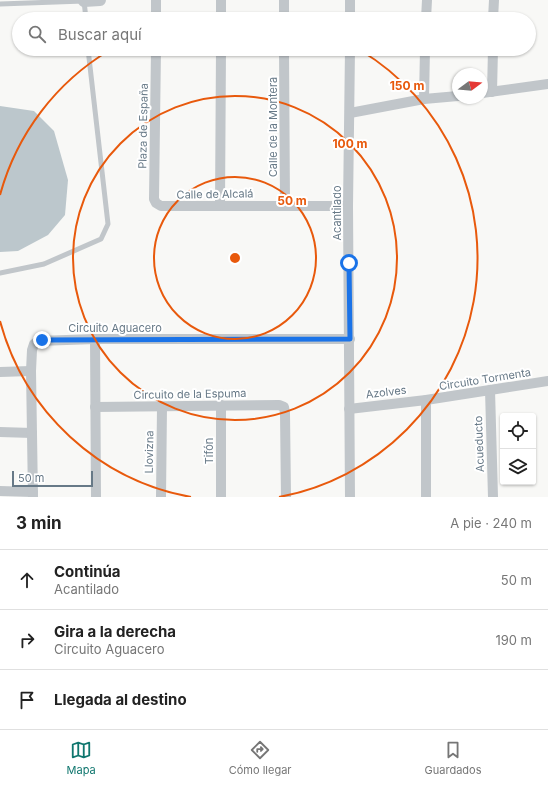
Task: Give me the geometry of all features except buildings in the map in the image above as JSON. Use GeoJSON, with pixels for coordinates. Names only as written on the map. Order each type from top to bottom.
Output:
{"type":"FeatureCollection","features":[{"type":"Feature","properties":{"kind":"street"},"geometry":{"type":"LineString","coordinates":[[84,1],[100,0]]}},
{"type":"Feature","properties":{"kind":"street"},"geometry":{"type":"LineString","coordinates":[[156,0],[156,12]]}},
{"type":"Feature","properties":{"kind":"street"},"geometry":{"type":"LineString","coordinates":[[221,0],[221,12]]}},
{"type":"Feature","properties":{"kind":"street"},"geometry":{"type":"LineString","coordinates":[[284,0],[284,12]]}},
{"type":"Feature","properties":{"kind":"street"},"geometry":{"type":"LineString","coordinates":[[350,0],[350,12]]}},
{"type":"Feature","properties":{"kind":"street"},"geometry":{"type":"LineString","coordinates":[[426,12],[427,0]]}},
{"type":"Feature","properties":{"kind":"street"},"geometry":{"type":"LineString","coordinates":[[493,12],[494,0]]}},
{"type":"Feature","properties":{"kind":"street","name":"Plaza de España"},"geometry":{"type":"LineString","coordinates":[[156,56],[154,191],[156,203]]}},
{"type":"Feature","properties":{"kind":"street"},"geometry":{"type":"LineString","coordinates":[[220,205],[221,56]]}},
{"type":"Feature","properties":{"kind":"street","name":"Calle de la Montera"},"geometry":{"type":"LineString","coordinates":[[284,56],[285,205]]}},
{"type":"Feature","properties":{"kind":"street","name":"Acantilado"},"geometry":{"type":"LineString","coordinates":[[350,56],[348,206],[350,497]]}},
{"type":"Feature","properties":{"kind":"street"},"geometry":{"type":"LineString","coordinates":[[424,99],[425,56]]}},
{"type":"Feature","properties":{"kind":"street"},"geometry":{"type":"LineString","coordinates":[[488,86],[492,56]]}},
{"type":"Feature","properties":{"kind":"street"},"geometry":{"type":"LineString","coordinates":[[488,93],[548,84]]}},
{"type":"Feature","properties":{"kind":"street"},"geometry":{"type":"LineString","coordinates":[[350,113],[424,99],[452,97]]}},
{"type":"Feature","properties":{"kind":"street","name":"Calle de Alcalá"},"geometry":{"type":"LineString","coordinates":[[156,203],[161,206],[348,206]]}},
{"type":"Feature","properties":{"kind":"street"},"geometry":{"type":"LineString","coordinates":[[95,339],[96,497]]}},
{"type":"Feature","properties":{"kind":"street","name":"Circuito Aguacero"},"geometry":{"type":"LineString","coordinates":[[33,495],[31,371],[32,350],[34,344],[38,342],[95,339],[350,339]]}},
{"type":"Feature","properties":{"kind":"street"},"geometry":{"type":"LineString","coordinates":[[0,372],[31,371]]}},
{"type":"Feature","properties":{"kind":"street","name":"Circuito Tormenta"},"geometry":{"type":"LineString","coordinates":[[426,497],[426,400],[548,381]]}},
{"type":"Feature","properties":{"kind":"street","name":"Acueducto"},"geometry":{"type":"LineString","coordinates":[[490,390],[493,497]]}},
{"type":"Feature","properties":{"kind":"street","name":"Azolves"},"geometry":{"type":"LineString","coordinates":[[349,409],[426,400]]}},
{"type":"Feature","properties":{"kind":"street","name":"Tifón"},"geometry":{"type":"LineString","coordinates":[[221,405],[221,497]]}},
{"type":"Feature","properties":{"kind":"street","name":"Circuito de la Espuma"},"geometry":{"type":"LineString","coordinates":[[95,407],[279,405],[284,408],[286,497]]}},
{"type":"Feature","properties":{"kind":"street","name":"Llovizna"},"geometry":{"type":"LineString","coordinates":[[161,497],[162,407]]}},
{"type":"Feature","properties":{"kind":"street"},"geometry":{"type":"LineString","coordinates":[[0,432],[32,433]]}},
{"type":"Feature","properties":{"kind":"street"},"geometry":{"type":"LineString","coordinates":[[0,491],[33,495]]}},
{"type":"Feature","properties":{"kind":"lane"},"geometry":{"type":"LineString","coordinates":[[0,4],[84,1],[85,12]]}},
{"type":"Feature","properties":{"kind":"lane"},"geometry":{"type":"LineString","coordinates":[[0,273],[44,264],[102,240],[108,224],[89,56]]}},
{"type":"Feature","properties":{"kind":"shaded area"},"geometry":{"type":"Polygon","coordinates":[[[0,106],[34,111],[54,131],[68,180],[65,215],[48,235],[18,251],[0,252],[0,106]]]}},
{"type":"Feature","properties":{"kind":"route"},"geometry":{"type":"LineString","coordinates":[[42,340],[350,339],[349,263]]}}]}
